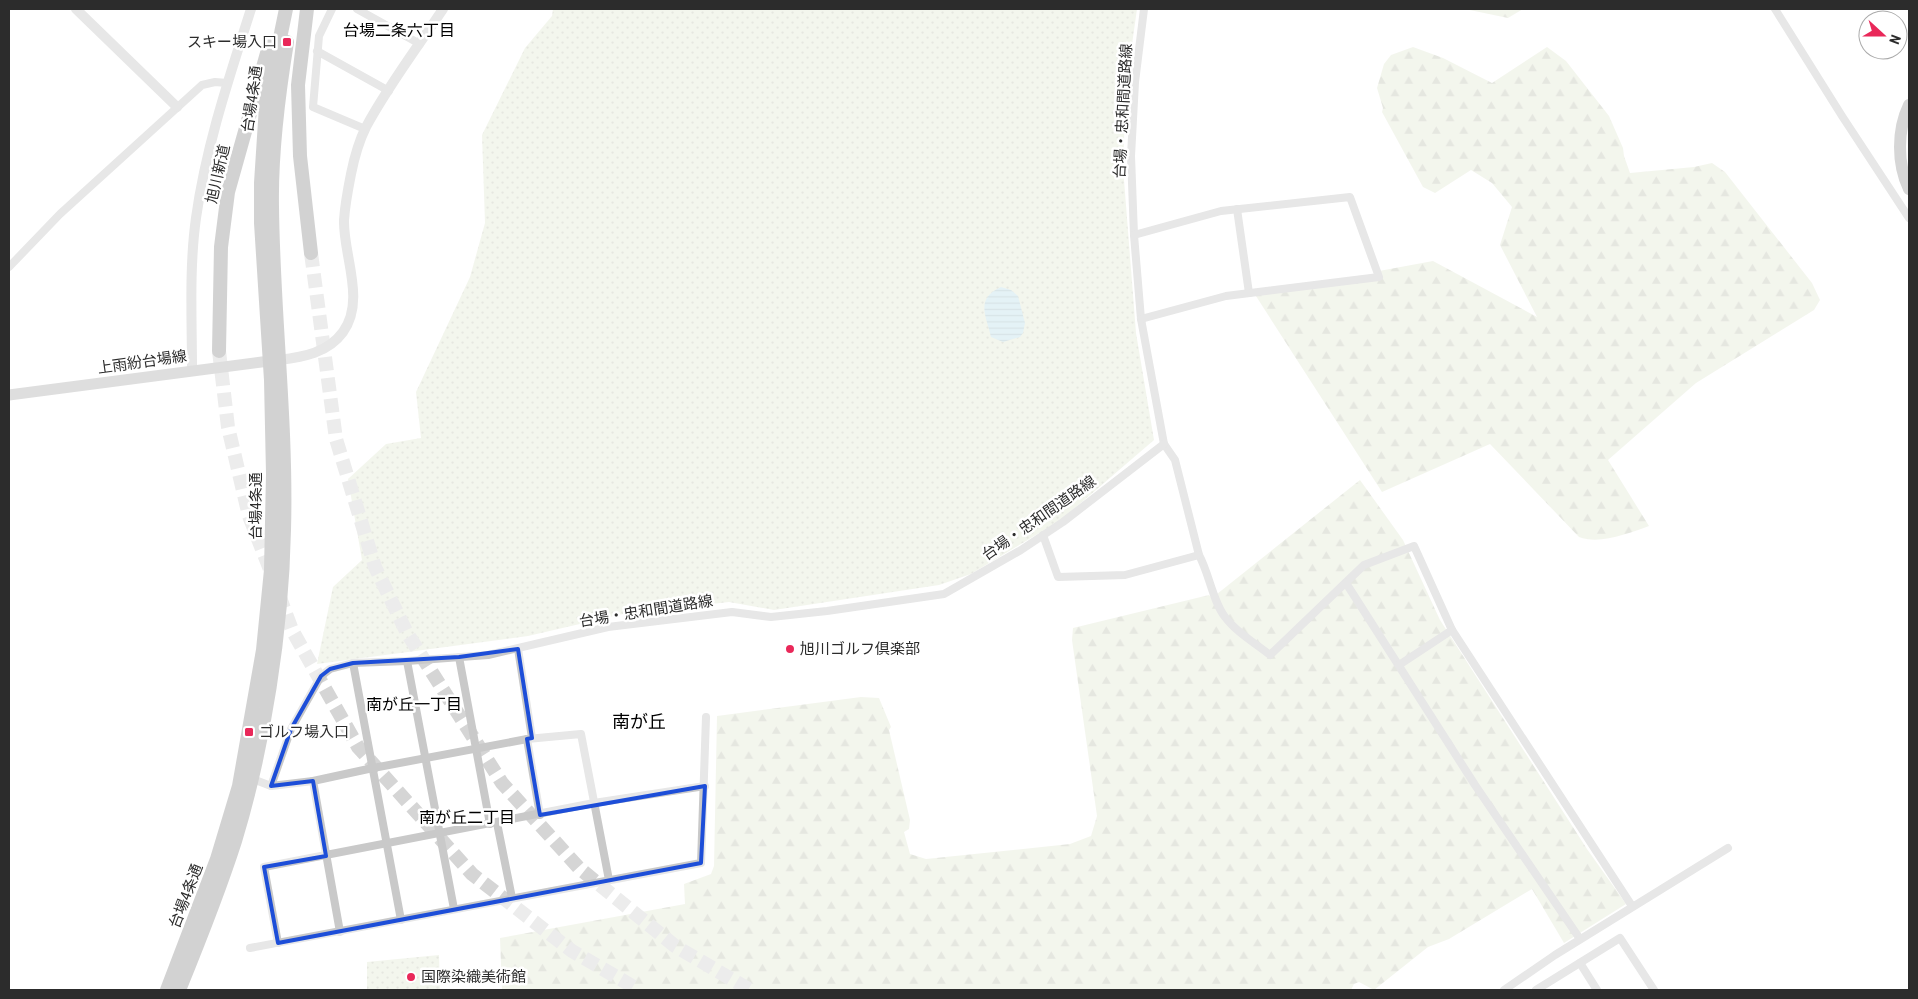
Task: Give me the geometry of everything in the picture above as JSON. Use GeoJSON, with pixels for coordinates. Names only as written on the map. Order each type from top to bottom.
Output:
{"type":"FeatureCollection","features":[{"type":"Feature","properties":{"kind":"highway","name":"旭川新道"},"geometry":{"type":"LineString","coordinates":[[220,351],[221,247],[228,192],[280,9]]}},
{"type":"Feature","properties":{"kind":"highway","name":"台場4条通"},"geometry":{"type":"LineString","coordinates":[[178,990],[193,956],[228,860],[246,777],[268,694],[280,588],[284,531],[274,361],[261,223],[263,139],[272,76],[286,9]]}},
{"type":"Feature","properties":{"kind":"highway","name":"台場4条通"},"geometry":{"type":"LineString","coordinates":[[274,361],[273,162],[276,116],[287,42],[295,9]]}},
{"type":"Feature","properties":{"kind":"highway"},"geometry":{"type":"LineString","coordinates":[[307,9],[298,85],[300,156],[311,253]]}},
{"type":"Feature","properties":{"kind":"highway","name":"台場4条通"},"geometry":{"type":"LineString","coordinates":[[167,990],[246,777]]}},
{"type":"Feature","properties":{"kind":"main road"},"geometry":{"type":"LineString","coordinates":[[1909,105],[1904,115],[1901,130],[1900,150],[1909,189]]}},
{"type":"Feature","properties":{"kind":"main road","name":"上雨紛台場線"},"geometry":{"type":"LineString","coordinates":[[9,395],[192,370],[274,361]]}},
{"type":"Feature","properties":{"kind":"street"},"geometry":{"type":"LineString","coordinates":[[76,9],[177,108]]}},
{"type":"Feature","properties":{"kind":"street"},"geometry":{"type":"LineString","coordinates":[[192,370],[192,272],[196,218],[214,126],[251,9]]}},
{"type":"Feature","properties":{"kind":"street"},"geometry":{"type":"LineString","coordinates":[[332,9],[319,36],[313,107],[365,129]]}},
{"type":"Feature","properties":{"kind":"street"},"geometry":{"type":"LineString","coordinates":[[356,9],[420,44]]}},
{"type":"Feature","properties":{"kind":"street"},"geometry":{"type":"LineString","coordinates":[[274,361],[310,355],[322,350],[343,332],[351,315],[353,298],[345,246],[344,219],[351,174],[365,129],[443,9]]}},
{"type":"Feature","properties":{"kind":"street","name":"台場・忠和間道路線"},"geometry":{"type":"LineString","coordinates":[[271,786],[291,730],[321,676],[330,669],[353,663],[488,655],[608,627],[732,612],[771,617],[827,612],[944,594],[1021,550],[1063,522],[1164,444],[1141,319],[1134,234],[1131,156],[1135,82],[1144,9]]}},
{"type":"Feature","properties":{"kind":"street"},"geometry":{"type":"LineString","coordinates":[[1774,9],[1909,218]]}},
{"type":"Feature","properties":{"kind":"street"},"geometry":{"type":"LineString","coordinates":[[317,51],[389,91]]}},
{"type":"Feature","properties":{"kind":"street"},"geometry":{"type":"LineString","coordinates":[[9,267],[60,214],[202,85],[227,83]]}},
{"type":"Feature","properties":{"kind":"street"},"geometry":{"type":"LineString","coordinates":[[1134,234],[1172,223],[1237,209],[1350,197],[1378,277],[1226,296],[1141,319]]}},
{"type":"Feature","properties":{"kind":"street"},"geometry":{"type":"LineString","coordinates":[[1237,209],[1249,293]]}},
{"type":"Feature","properties":{"kind":"street"},"geometry":{"type":"LineString","coordinates":[[1164,444],[1174,460],[1199,555],[1224,616],[1240,632],[1270,654],[1364,565],[1414,546],[1452,630],[1632,906]]}},
{"type":"Feature","properties":{"kind":"street"},"geometry":{"type":"LineString","coordinates":[[1043,534],[1058,576],[1125,575],[1199,555]]}},
{"type":"Feature","properties":{"kind":"street"},"geometry":{"type":"LineString","coordinates":[[1346,582],[1475,785],[1580,939]]}},
{"type":"Feature","properties":{"kind":"street"},"geometry":{"type":"LineString","coordinates":[[1399,665],[1452,630]]}},
{"type":"Feature","properties":{"kind":"street"},"geometry":{"type":"LineString","coordinates":[[518,649],[540,814]]}},
{"type":"Feature","properties":{"kind":"street"},"geometry":{"type":"LineString","coordinates":[[459,657],[476,749],[512,898]]}},
{"type":"Feature","properties":{"kind":"street"},"geometry":{"type":"LineString","coordinates":[[407,661],[454,909]]}},
{"type":"Feature","properties":{"kind":"street"},"geometry":{"type":"LineString","coordinates":[[353,663],[401,920]]}},
{"type":"Feature","properties":{"kind":"street"},"geometry":{"type":"LineString","coordinates":[[250,948],[701,863],[706,717]]}},
{"type":"Feature","properties":{"kind":"street"},"geometry":{"type":"LineString","coordinates":[[246,777],[271,786],[313,781],[529,739],[581,734],[609,880]]}},
{"type":"Feature","properties":{"kind":"street"},"geometry":{"type":"LineString","coordinates":[[313,781],[340,932]]}},
{"type":"Feature","properties":{"kind":"street"},"geometry":{"type":"LineString","coordinates":[[278,943],[264,867],[494,824],[594,803],[705,786]]}},
{"type":"Feature","properties":{"kind":"street"},"geometry":{"type":"LineString","coordinates":[[1504,990],[1632,906],[1728,848]]}},
{"type":"Feature","properties":{"kind":"street"},"geometry":{"type":"LineString","coordinates":[[1536,990],[1620,938],[1654,990]]}},
{"type":"Feature","properties":{"kind":"street"},"geometry":{"type":"LineString","coordinates":[[1580,963],[1597,990]]}},
{"type":"Feature","properties":{"kind":"highlighted area"},"geometry":{"type":"Polygon","coordinates":[[[518,649],[532,738],[527,739],[540,815],[705,786],[701,863],[278,943],[264,867],[326,856],[313,781],[271,786],[291,729],[321,676],[330,669],[353,663],[459,657],[518,649]]]}},
{"type":"Feature","properties":{"kind":"green space","name":"旭川ゴルフ倶楽部"},"geometry":{"type":"Polygon","coordinates":[[[553,9],[1137,9],[1126,87],[1123,167],[1136,333],[1154,440],[1061,520],[971,574],[939,585],[774,610],[729,602],[623,614],[528,636],[317,664],[333,587],[362,560],[348,479],[386,444],[421,438],[416,392],[470,277],[485,223],[482,135],[525,48],[552,16],[553,9]]]}},
{"type":"Feature","properties":{"kind":"green space"},"geometry":{"type":"Polygon","coordinates":[[[1465,9],[1523,9],[1508,18],[1465,9]]]}},
{"type":"Feature","properties":{"kind":"green space"},"geometry":{"type":"Polygon","coordinates":[[[1413,47],[1443,58],[1492,83],[1547,47],[1566,61],[1609,116],[1623,148],[1630,173],[1694,167],[1712,163],[1725,172],[1812,283],[1820,300],[1814,310],[1696,383],[1608,460],[1649,526],[1624,535],[1605,539],[1596,540],[1579,537],[1490,444],[1382,492],[1254,293],[1378,277],[1379,271],[1433,261],[1537,317],[1500,245],[1512,207],[1492,183],[1471,170],[1435,193],[1423,187],[1382,112],[1383,108],[1377,88],[1384,64],[1391,55],[1413,47]]]}},
{"type":"Feature","properties":{"kind":"green space"},"geometry":{"type":"Polygon","coordinates":[[[1360,480],[1403,540],[1440,620],[1587,849],[1626,904],[1564,943],[1532,889],[1449,939],[1428,947],[1374,990],[1359,982],[1354,984],[1351,990],[502,990],[500,938],[685,904],[684,884],[711,874],[714,866],[717,716],[861,697],[879,698],[891,727],[889,730],[910,820],[909,829],[904,832],[910,854],[926,859],[1070,844],[1091,836],[1097,816],[1072,640],[1073,628],[1209,595],[1212,598],[1360,480]]]}},
{"type":"Feature","properties":{"kind":"green space"},"geometry":{"type":"Polygon","coordinates":[[[439,955],[440,990],[367,990],[367,962],[439,955]]]}},
{"type":"Feature","properties":{"kind":"water"},"geometry":{"type":"Polygon","coordinates":[[[1001,287],[1011,290],[1018,296],[1025,323],[1020,337],[1003,342],[991,337],[984,308],[988,297],[1001,287]]]}},
{"type":"Feature","properties":{"kind":"tunnel"},"geometry":{"type":"LineString","coordinates":[[311,253],[336,439],[375,567],[407,633],[502,783],[579,868],[675,946],[750,990]]}},
{"type":"Feature","properties":{"kind":"tunnel"},"geometry":{"type":"LineString","coordinates":[[219,351],[228,427],[249,516],[271,572]]}},
{"type":"Feature","properties":{"kind":"tunnel"},"geometry":{"type":"LineString","coordinates":[[279,595],[292,630],[358,747],[472,874],[572,951],[639,990]]}},
{"type":"Feature","properties":{"kind":"place","name":"スキー場入口"},"geometry":{"type":"Point","coordinates":[287,42]}},
{"type":"Feature","properties":{"kind":"place","name":"旭川ゴルフ倶楽部"},"geometry":{"type":"Point","coordinates":[790,649]}},
{"type":"Feature","properties":{"kind":"place","name":"ゴルフ場入口"},"geometry":{"type":"Point","coordinates":[249,732]}},
{"type":"Feature","properties":{"kind":"place","name":"国際染織美術館"},"geometry":{"type":"Point","coordinates":[411,977]}},
{"type":"Feature","properties":{"kind":"district","name":"台場二条六丁目"},"geometry":{"type":"Point","coordinates":[399,30]}},
{"type":"Feature","properties":{"kind":"district","name":"南が丘一丁目"},"geometry":{"type":"Point","coordinates":[414,704]}},
{"type":"Feature","properties":{"kind":"district","name":"南が丘"},"geometry":{"type":"Point","coordinates":[639,721]}},
{"type":"Feature","properties":{"kind":"district","name":"南が丘二丁目"},"geometry":{"type":"Point","coordinates":[467,817]}}]}
